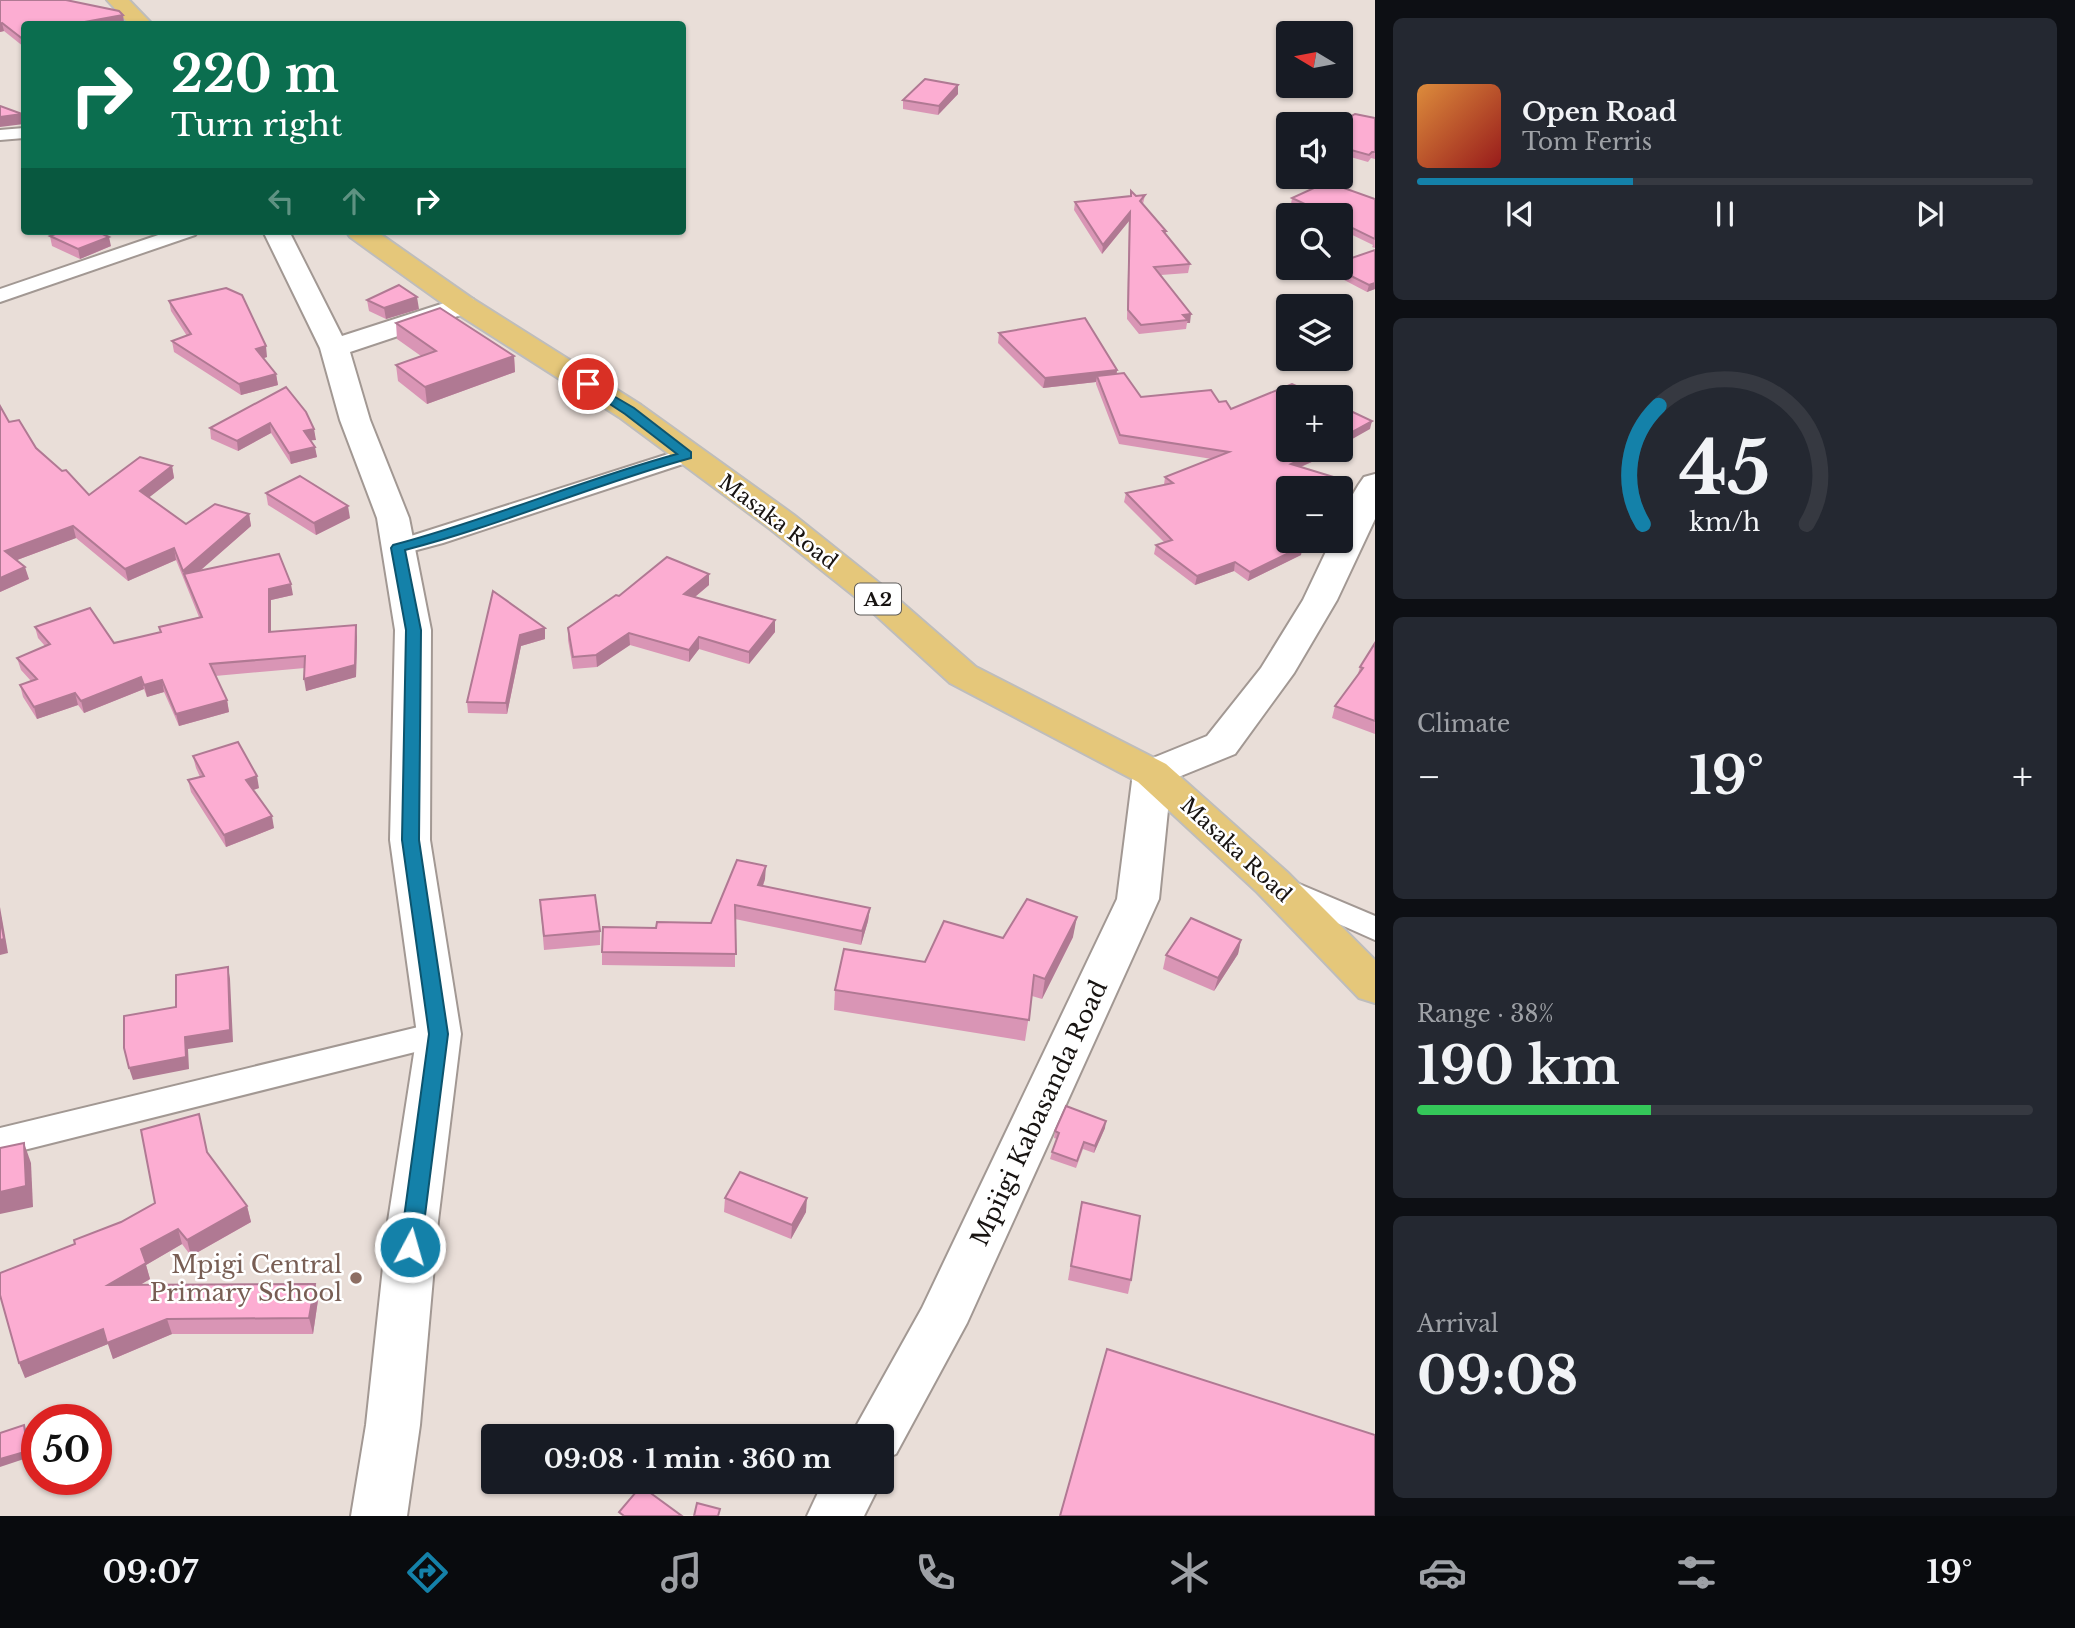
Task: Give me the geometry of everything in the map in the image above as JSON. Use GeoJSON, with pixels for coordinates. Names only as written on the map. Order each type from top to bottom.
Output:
{"type":"FeatureCollection","features":[{"type":"Feature","properties":{"kind":"main road"},"geometry":{"type":"LineString","coordinates":[[117,0],[138,21]]}},
{"type":"Feature","properties":{"kind":"main road"},"geometry":{"type":"LineString","coordinates":[[278,235],[334,348],[355,420],[393,518],[413,630],[410,840],[439,1034],[413,1221],[393,1425],[379,1516]]}},
{"type":"Feature","properties":{"kind":"main road","name":"Masaka Road"},"geometry":{"type":"LineString","coordinates":[[365,235],[463,305],[630,411],[782,522],[871,593],[963,675],[1152,773],[1272,882],[1375,987]]}},
{"type":"Feature","properties":{"kind":"main road"},"geometry":{"type":"LineString","coordinates":[[334,348],[463,305]]}},
{"type":"Feature","properties":{"kind":"main road"},"geometry":{"type":"LineString","coordinates":[[1152,773],[1221,744],[1276,673],[1320,600],[1375,484]]}},
{"type":"Feature","properties":{"kind":"main road","name":"Mpiigi Kabasanda Road"},"geometry":{"type":"LineString","coordinates":[[884,1424],[941,1323],[1138,899],[1152,773]]}},
{"type":"Feature","properties":{"kind":"main road"},"geometry":{"type":"LineString","coordinates":[[835,1516],[847,1494]]}},
{"type":"Feature","properties":{"kind":"street"},"geometry":{"type":"LineString","coordinates":[[0,135],[21,133]]}},
{"type":"Feature","properties":{"kind":"street"},"geometry":{"type":"LineString","coordinates":[[0,296],[176,235]]}},
{"type":"Feature","properties":{"kind":"street"},"geometry":{"type":"LineString","coordinates":[[398,548],[451,534],[622,473],[687,455]]}},
{"type":"Feature","properties":{"kind":"street"},"geometry":{"type":"LineString","coordinates":[[1272,882],[1375,929]]}},
{"type":"Feature","properties":{"kind":"street"},"geometry":{"type":"LineString","coordinates":[[0,1142],[439,1034]]}},
{"type":"Feature","properties":{"kind":"building"},"geometry":{"type":"Polygon","coordinates":[[[0,0],[66,0],[119,11],[123,15],[90,21],[21,21],[21,38],[0,24],[0,0]]]}},
{"type":"Feature","properties":{"kind":"building"},"geometry":{"type":"Polygon","coordinates":[[[925,79],[958,85],[939,106],[903,100],[925,79]]]}},
{"type":"Feature","properties":{"kind":"building"},"geometry":{"type":"Polygon","coordinates":[[[0,106],[21,114],[21,114],[0,117],[0,106]]]}},
{"type":"Feature","properties":{"kind":"building"},"geometry":{"type":"Polygon","coordinates":[[[1353,115],[1375,118],[1375,152],[1369,155],[1353,151],[1353,115]]]}},
{"type":"Feature","properties":{"kind":"building"},"geometry":{"type":"Polygon","coordinates":[[[1312,189],[1347,189],[1375,199],[1375,239],[1353,228],[1353,203],[1303,203],[1292,198],[1312,189]]]}},
{"type":"Feature","properties":{"kind":"building"},"geometry":{"type":"Polygon","coordinates":[[[1131,191],[1136,196],[1145,195],[1140,201],[1190,264],[1154,267],[1191,314],[1183,315],[1188,320],[1141,325],[1128,310],[1130,212],[1103,245],[1075,202],[1131,196],[1131,191]]]}},
{"type":"Feature","properties":{"kind":"building"},"geometry":{"type":"Polygon","coordinates":[[[105,235],[109,237],[78,249],[50,236],[105,235]]]}},
{"type":"Feature","properties":{"kind":"building"},"geometry":{"type":"Polygon","coordinates":[[[1375,250],[1375,283],[1369,285],[1353,277],[1353,258],[1375,250]]]}},
{"type":"Feature","properties":{"kind":"building"},"geometry":{"type":"Polygon","coordinates":[[[399,285],[417,297],[384,308],[367,300],[399,285]]]}},
{"type":"Feature","properties":{"kind":"building"},"geometry":{"type":"Polygon","coordinates":[[[226,288],[242,295],[266,346],[256,349],[276,374],[239,384],[172,341],[191,334],[169,301],[226,288]]]}},
{"type":"Feature","properties":{"kind":"building"},"geometry":{"type":"Polygon","coordinates":[[[440,308],[514,356],[425,387],[396,365],[436,351],[396,323],[440,308]]]}},
{"type":"Feature","properties":{"kind":"building"},"geometry":{"type":"Polygon","coordinates":[[[1085,318],[1117,370],[1045,378],[999,333],[1085,318]]]}},
{"type":"Feature","properties":{"kind":"building"},"geometry":{"type":"Polygon","coordinates":[[[1124,373],[1141,397],[1211,390],[1219,402],[1226,401],[1231,409],[1276,391],[1276,462],[1295,462],[1291,464],[1330,476],[1276,476],[1276,553],[1289,553],[1250,572],[1235,562],[1197,576],[1156,545],[1172,540],[1126,493],[1173,483],[1165,477],[1229,452],[1120,435],[1097,376],[1124,373]]]}},
{"type":"Feature","properties":{"kind":"building"},"geometry":{"type":"Polygon","coordinates":[[[286,387],[306,412],[314,429],[304,431],[315,447],[289,453],[270,423],[237,441],[210,428],[286,387]]]}},
{"type":"Feature","properties":{"kind":"building"},"geometry":{"type":"Polygon","coordinates":[[[0,406],[9,422],[19,420],[36,448],[62,471],[66,470],[89,495],[140,457],[172,466],[140,491],[186,524],[215,504],[249,514],[183,571],[174,548],[125,569],[73,526],[5,551],[25,567],[0,578],[0,406]]]}},
{"type":"Feature","properties":{"kind":"building"},"geometry":{"type":"Polygon","coordinates":[[[1353,412],[1372,421],[1353,432],[1353,412]]]}},
{"type":"Feature","properties":{"kind":"building"},"geometry":{"type":"Polygon","coordinates":[[[300,476],[348,506],[314,523],[266,493],[300,476]]]}},
{"type":"Feature","properties":{"kind":"building"},"geometry":{"type":"Polygon","coordinates":[[[279,554],[291,584],[269,589],[269,632],[356,625],[355,665],[304,679],[305,656],[210,664],[227,700],[176,714],[162,680],[144,685],[141,677],[81,701],[75,693],[34,707],[20,685],[37,679],[17,658],[50,644],[35,627],[90,608],[114,643],[161,632],[159,627],[202,617],[184,574],[279,554]]]}},
{"type":"Feature","properties":{"kind":"building"},"geometry":{"type":"Polygon","coordinates":[[[667,557],[709,574],[684,594],[775,620],[749,652],[699,637],[689,650],[629,633],[596,655],[573,657],[568,628],[616,595],[619,596],[667,557]]]}},
{"type":"Feature","properties":{"kind":"building"},"geometry":{"type":"Polygon","coordinates":[[[493,591],[545,628],[520,635],[506,703],[467,702],[493,591]]]}},
{"type":"Feature","properties":{"kind":"building"},"geometry":{"type":"Polygon","coordinates":[[[1375,643],[1375,721],[1335,706],[1363,668],[1360,667],[1375,643]]]}},
{"type":"Feature","properties":{"kind":"building"},"geometry":{"type":"Polygon","coordinates":[[[238,742],[257,776],[246,780],[272,816],[224,835],[188,780],[204,776],[193,756],[238,742]]]}},
{"type":"Feature","properties":{"kind":"building"},"geometry":{"type":"Polygon","coordinates":[[[737,860],[766,866],[758,885],[870,908],[862,931],[735,905],[736,954],[602,952],[603,927],[656,928],[657,922],[711,923],[737,860]]]}},
{"type":"Feature","properties":{"kind":"building"},"geometry":{"type":"Polygon","coordinates":[[[595,895],[600,931],[544,936],[540,900],[595,895]]]}},
{"type":"Feature","properties":{"kind":"building"},"geometry":{"type":"Polygon","coordinates":[[[1027,899],[1077,917],[1045,979],[1034,975],[1029,1020],[835,990],[844,949],[925,962],[944,921],[1003,938],[1027,899]]]}},
{"type":"Feature","properties":{"kind":"building"},"geometry":{"type":"Polygon","coordinates":[[[0,917],[4,939],[0,940],[0,917]]]}},
{"type":"Feature","properties":{"kind":"building"},"geometry":{"type":"Polygon","coordinates":[[[1191,918],[1241,940],[1218,978],[1166,955],[1191,918]]]}},
{"type":"Feature","properties":{"kind":"building"},"geometry":{"type":"Polygon","coordinates":[[[228,967],[230,1030],[185,1037],[186,1057],[129,1068],[124,1048],[124,1016],[176,1007],[176,975],[228,967]]]}},
{"type":"Feature","properties":{"kind":"building"},"geometry":{"type":"Polygon","coordinates":[[[1066,1106],[1106,1121],[1095,1146],[1084,1142],[1077,1161],[1052,1152],[1059,1133],[1055,1131],[1066,1106]]]}},
{"type":"Feature","properties":{"kind":"building"},"geometry":{"type":"Polygon","coordinates":[[[199,1114],[207,1152],[247,1206],[187,1240],[178,1229],[141,1249],[146,1263],[108,1285],[315,1284],[309,1318],[167,1319],[107,1343],[103,1329],[19,1363],[0,1295],[0,1273],[75,1244],[74,1240],[121,1222],[155,1203],[141,1130],[199,1114]]]}},
{"type":"Feature","properties":{"kind":"building"},"geometry":{"type":"Polygon","coordinates":[[[24,1143],[26,1186],[0,1192],[0,1148],[24,1143]]]}},
{"type":"Feature","properties":{"kind":"building"},"geometry":{"type":"Polygon","coordinates":[[[740,1172],[807,1198],[792,1225],[725,1198],[740,1172]]]}},
{"type":"Feature","properties":{"kind":"building"},"geometry":{"type":"Polygon","coordinates":[[[1082,1202],[1140,1216],[1131,1280],[1071,1266],[1082,1202]]]}},
{"type":"Feature","properties":{"kind":"building"},"geometry":{"type":"Polygon","coordinates":[[[1107,1349],[1375,1435],[1375,1516],[1060,1516],[1107,1349]]]}},
{"type":"Feature","properties":{"kind":"building"},"geometry":{"type":"Polygon","coordinates":[[[21,1426],[21,1453],[0,1459],[0,1433],[21,1426]]]}},
{"type":"Feature","properties":{"kind":"building"},"geometry":{"type":"Polygon","coordinates":[[[634,1494],[652,1494],[682,1516],[624,1516],[619,1512],[634,1494]]]}},
{"type":"Feature","properties":{"kind":"building"},"geometry":{"type":"Polygon","coordinates":[[[697,1503],[720,1509],[718,1516],[694,1516],[697,1503]]]}},
{"type":"Feature","properties":{"kind":"place","name":"Mpigi Central Primary School"},"geometry":{"type":"Point","coordinates":[356,1278]}},
{"type":"Feature","properties":{"kind":"route"},"geometry":{"type":"LineString","coordinates":[[410,1247],[439,1034],[410,840],[413,630],[398,548],[451,534],[622,473],[687,455],[630,411],[588,384]]}}]}
